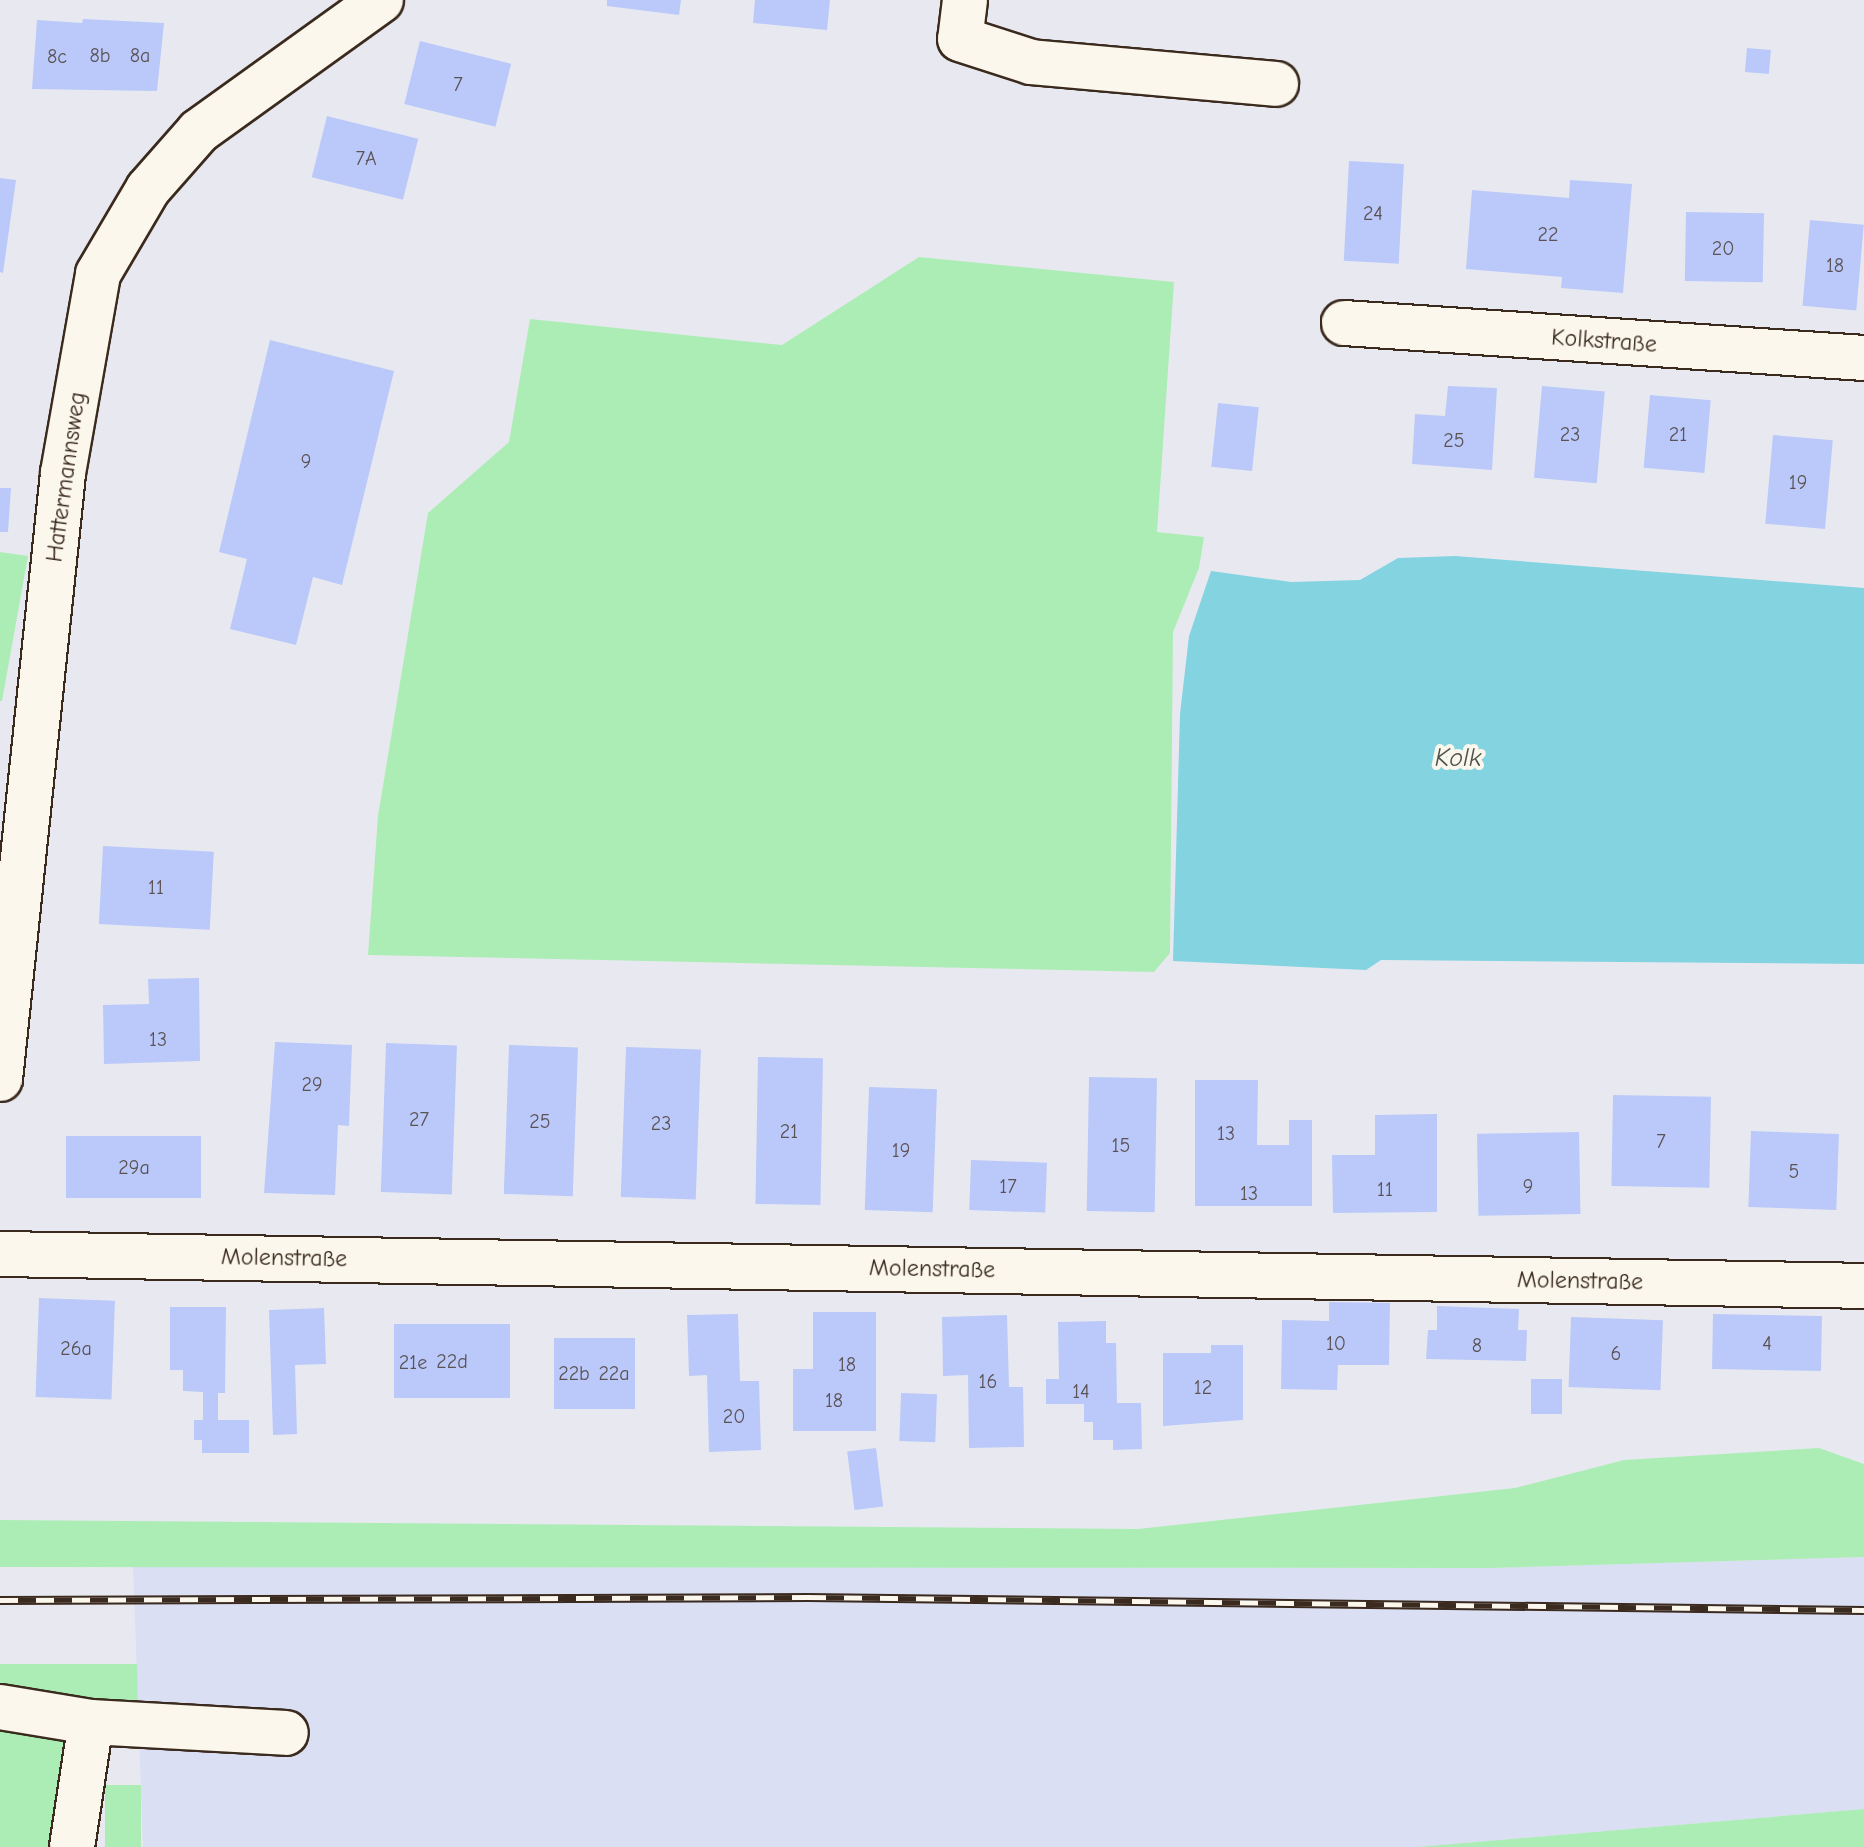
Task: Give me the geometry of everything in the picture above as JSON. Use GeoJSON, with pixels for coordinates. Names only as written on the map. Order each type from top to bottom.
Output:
{"type":"FeatureCollection","features":[{"type":"Feature","properties":{"kind":"street","name":"Hattermannsweg"},"geometry":{"type":"LineString","coordinates":[[0,1079],[63,473],[98,274],[148,189],[199,131],[381,0]]}},
{"type":"Feature","properties":{"kind":"street"},"geometry":{"type":"LineString","coordinates":[[965,0],[960,39],[1031,62],[1276,84]]}},
{"type":"Feature","properties":{"kind":"street","name":"Kolkstraße"},"geometry":{"type":"LineString","coordinates":[[1344,323],[1864,358]]}},
{"type":"Feature","properties":{"kind":"street","name":"Molenstraße"},"geometry":{"type":"LineString","coordinates":[[0,1254],[1864,1286]]}},
{"type":"Feature","properties":{"kind":"street"},"geometry":{"type":"LineString","coordinates":[[0,1707],[91,1722],[286,1733]]}},
{"type":"Feature","properties":{"kind":"street"},"geometry":{"type":"LineString","coordinates":[[72,1847],[91,1722]]}},
{"type":"Feature","properties":{"kind":"shaded area"},"geometry":{"type":"Polygon","coordinates":[[[1864,1557],[1864,1809],[1417,1847],[143,1847],[133,1566],[1490,1568],[1864,1557]]]}},
{"type":"Feature","properties":{"kind":"green space"},"geometry":{"type":"Polygon","coordinates":[[[919,257],[1174,282],[1157,532],[1204,537],[1199,568],[1173,632],[1170,953],[1154,972],[368,955],[378,816],[428,513],[509,442],[530,319],[782,345],[919,257]]]}},
{"type":"Feature","properties":{"kind":"green space"},"geometry":{"type":"Polygon","coordinates":[[[0,552],[28,556],[2,701],[0,701],[0,552]]]}},
{"type":"Feature","properties":{"kind":"green space"},"geometry":{"type":"Polygon","coordinates":[[[1819,1448],[1864,1464],[1864,1557],[1490,1568],[0,1567],[0,1520],[1138,1529],[1515,1488],[1624,1460],[1819,1448]]]}},
{"type":"Feature","properties":{"kind":"green space"},"geometry":{"type":"Polygon","coordinates":[[[0,1664],[137,1664],[138,1711],[0,1692],[0,1664]]]}},
{"type":"Feature","properties":{"kind":"green space"},"geometry":{"type":"Polygon","coordinates":[[[0,1719],[50,1725],[67,1745],[58,1847],[0,1847],[0,1719]]]}},
{"type":"Feature","properties":{"kind":"green space"},"geometry":{"type":"Polygon","coordinates":[[[105,1785],[141,1785],[141,1847],[105,1847],[105,1785]]]}},
{"type":"Feature","properties":{"kind":"green space"},"geometry":{"type":"Polygon","coordinates":[[[1864,1809],[1864,1847],[1417,1847],[1864,1809]]]}},
{"type":"Feature","properties":{"kind":"water","name":"Kolk"},"geometry":{"type":"Polygon","coordinates":[[[1455,556],[1864,588],[1864,964],[1381,960],[1366,970],[1173,961],[1180,714],[1189,636],[1211,571],[1291,582],[1360,580],[1398,558],[1455,556]]]}},
{"type":"Feature","properties":{"kind":"building"},"geometry":{"type":"Polygon","coordinates":[[[607,0],[681,0],[679,15],[607,6],[607,0]]]}},
{"type":"Feature","properties":{"kind":"building"},"geometry":{"type":"Polygon","coordinates":[[[755,0],[830,0],[827,30],[753,23],[755,0]]]}},
{"type":"Feature","properties":{"kind":"building"},"geometry":{"type":"Polygon","coordinates":[[[83,19],[164,23],[157,91],[32,89],[37,20],[82,23],[83,19]]]}},
{"type":"Feature","properties":{"kind":"building"},"geometry":{"type":"Polygon","coordinates":[[[420,41],[511,64],[495,127],[404,104],[420,41]]]}},
{"type":"Feature","properties":{"kind":"building"},"geometry":{"type":"Polygon","coordinates":[[[1747,48],[1771,50],[1769,74],[1745,72],[1747,48]]]}},
{"type":"Feature","properties":{"kind":"building"},"geometry":{"type":"Polygon","coordinates":[[[327,116],[418,139],[403,200],[312,177],[327,116]]]}},
{"type":"Feature","properties":{"kind":"building"},"geometry":{"type":"Polygon","coordinates":[[[1349,161],[1404,164],[1399,264],[1344,261],[1349,161]]]}},
{"type":"Feature","properties":{"kind":"building"},"geometry":{"type":"Polygon","coordinates":[[[0,178],[16,180],[3,273],[0,272],[0,178]]]}},
{"type":"Feature","properties":{"kind":"building"},"geometry":{"type":"Polygon","coordinates":[[[1570,180],[1632,184],[1623,293],[1561,288],[1562,277],[1466,269],[1472,190],[1569,198],[1570,180]]]}},
{"type":"Feature","properties":{"kind":"building"},"geometry":{"type":"Polygon","coordinates":[[[1686,212],[1764,213],[1763,282],[1685,281],[1686,212]]]}},
{"type":"Feature","properties":{"kind":"building"},"geometry":{"type":"Polygon","coordinates":[[[1810,220],[1864,225],[1856,310],[1803,306],[1810,220]]]}},
{"type":"Feature","properties":{"kind":"building"},"geometry":{"type":"Polygon","coordinates":[[[270,340],[394,371],[342,585],[313,577],[296,645],[230,629],[247,559],[219,552],[270,340]]]}},
{"type":"Feature","properties":{"kind":"building"},"geometry":{"type":"Polygon","coordinates":[[[1448,386],[1497,388],[1492,470],[1412,464],[1415,414],[1445,416],[1448,386]]]}},
{"type":"Feature","properties":{"kind":"building"},"geometry":{"type":"Polygon","coordinates":[[[1542,386],[1605,391],[1597,483],[1534,478],[1542,386]]]}},
{"type":"Feature","properties":{"kind":"building"},"geometry":{"type":"Polygon","coordinates":[[[1650,395],[1711,400],[1704,473],[1644,468],[1650,395]]]}},
{"type":"Feature","properties":{"kind":"building"},"geometry":{"type":"Polygon","coordinates":[[[1218,403],[1259,407],[1252,471],[1211,467],[1218,403]]]}},
{"type":"Feature","properties":{"kind":"building"},"geometry":{"type":"Polygon","coordinates":[[[1773,435],[1833,440],[1825,529],[1765,524],[1773,435]]]}},
{"type":"Feature","properties":{"kind":"building"},"geometry":{"type":"Polygon","coordinates":[[[0,488],[11,488],[8,532],[0,532],[0,488]]]}},
{"type":"Feature","properties":{"kind":"building"},"geometry":{"type":"Polygon","coordinates":[[[103,846],[214,852],[210,930],[99,924],[103,846]]]}},
{"type":"Feature","properties":{"kind":"building"},"geometry":{"type":"Polygon","coordinates":[[[199,978],[200,1061],[104,1064],[103,1005],[149,1004],[148,979],[199,978]]]}},
{"type":"Feature","properties":{"kind":"building"},"geometry":{"type":"Polygon","coordinates":[[[275,1042],[352,1045],[349,1126],[338,1125],[335,1195],[264,1193],[275,1042]]]}},
{"type":"Feature","properties":{"kind":"building"},"geometry":{"type":"Polygon","coordinates":[[[386,1043],[457,1045],[452,1194],[381,1192],[386,1043]]]}},
{"type":"Feature","properties":{"kind":"building"},"geometry":{"type":"Polygon","coordinates":[[[509,1045],[578,1047],[573,1196],[504,1194],[509,1045]]]}},
{"type":"Feature","properties":{"kind":"building"},"geometry":{"type":"Polygon","coordinates":[[[626,1047],[701,1050],[696,1200],[621,1197],[626,1047]]]}},
{"type":"Feature","properties":{"kind":"building"},"geometry":{"type":"Polygon","coordinates":[[[758,1057],[823,1058],[820,1205],[755,1204],[758,1057]]]}},
{"type":"Feature","properties":{"kind":"building"},"geometry":{"type":"Polygon","coordinates":[[[1089,1077],[1157,1078],[1155,1212],[1087,1211],[1089,1077]]]}},
{"type":"Feature","properties":{"kind":"building"},"geometry":{"type":"Polygon","coordinates":[[[1195,1080],[1258,1080],[1257,1145],[1289,1145],[1289,1120],[1312,1120],[1312,1206],[1195,1206],[1195,1080]]]}},
{"type":"Feature","properties":{"kind":"building"},"geometry":{"type":"Polygon","coordinates":[[[869,1087],[937,1089],[933,1212],[865,1210],[869,1087]]]}},
{"type":"Feature","properties":{"kind":"building"},"geometry":{"type":"Polygon","coordinates":[[[1613,1095],[1711,1097],[1709,1188],[1611,1186],[1613,1095]]]}},
{"type":"Feature","properties":{"kind":"building"},"geometry":{"type":"Polygon","coordinates":[[[1437,1114],[1437,1212],[1333,1213],[1332,1155],[1375,1155],[1375,1115],[1437,1114]]]}},
{"type":"Feature","properties":{"kind":"building"},"geometry":{"type":"Polygon","coordinates":[[[1751,1131],[1839,1134],[1836,1210],[1748,1207],[1751,1131]]]}},
{"type":"Feature","properties":{"kind":"building"},"geometry":{"type":"Polygon","coordinates":[[[1579,1132],[1580,1214],[1478,1216],[1477,1134],[1579,1132]]]}},
{"type":"Feature","properties":{"kind":"building"},"geometry":{"type":"Polygon","coordinates":[[[66,1136],[201,1136],[201,1198],[66,1198],[66,1136]]]}},
{"type":"Feature","properties":{"kind":"building"},"geometry":{"type":"Polygon","coordinates":[[[971,1160],[1047,1163],[1045,1213],[969,1210],[971,1160]]]}},
{"type":"Feature","properties":{"kind":"building"},"geometry":{"type":"Polygon","coordinates":[[[39,1298],[115,1301],[111,1400],[36,1397],[39,1298]]]}},
{"type":"Feature","properties":{"kind":"building"},"geometry":{"type":"Polygon","coordinates":[[[1329,1302],[1390,1303],[1389,1365],[1338,1365],[1337,1390],[1281,1389],[1282,1320],[1329,1321],[1329,1302]]]}},
{"type":"Feature","properties":{"kind":"building"},"geometry":{"type":"Polygon","coordinates":[[[1437,1306],[1519,1309],[1518,1330],[1527,1330],[1526,1361],[1426,1359],[1428,1330],[1437,1330],[1437,1306]]]}},
{"type":"Feature","properties":{"kind":"building"},"geometry":{"type":"Polygon","coordinates":[[[170,1307],[226,1307],[225,1393],[218,1393],[218,1420],[249,1420],[249,1453],[202,1453],[202,1440],[194,1440],[194,1420],[203,1420],[203,1392],[183,1391],[183,1370],[170,1370],[170,1307]]]}},
{"type":"Feature","properties":{"kind":"building"},"geometry":{"type":"Polygon","coordinates":[[[324,1308],[326,1364],[295,1365],[297,1434],[273,1435],[269,1310],[324,1308]]]}},
{"type":"Feature","properties":{"kind":"building"},"geometry":{"type":"Polygon","coordinates":[[[813,1312],[876,1312],[876,1431],[793,1431],[793,1369],[813,1369],[813,1312]]]}},
{"type":"Feature","properties":{"kind":"building"},"geometry":{"type":"Polygon","coordinates":[[[738,1314],[740,1381],[759,1381],[761,1450],[709,1452],[707,1375],[689,1376],[687,1315],[738,1314]]]}},
{"type":"Feature","properties":{"kind":"building"},"geometry":{"type":"Polygon","coordinates":[[[1713,1314],[1822,1316],[1821,1371],[1712,1369],[1713,1314]]]}},
{"type":"Feature","properties":{"kind":"building"},"geometry":{"type":"Polygon","coordinates":[[[1007,1315],[1009,1387],[1023,1387],[1024,1447],[969,1448],[968,1375],[943,1376],[942,1317],[1007,1315]]]}},
{"type":"Feature","properties":{"kind":"building"},"geometry":{"type":"Polygon","coordinates":[[[1571,1317],[1663,1320],[1661,1390],[1569,1387],[1571,1317]]]}},
{"type":"Feature","properties":{"kind":"building"},"geometry":{"type":"Polygon","coordinates":[[[1106,1321],[1106,1343],[1116,1343],[1117,1403],[1141,1403],[1142,1449],[1113,1450],[1113,1440],[1093,1440],[1093,1422],[1084,1422],[1084,1404],[1046,1404],[1046,1379],[1059,1379],[1058,1322],[1106,1321]]]}},
{"type":"Feature","properties":{"kind":"building"},"geometry":{"type":"Polygon","coordinates":[[[394,1324],[510,1324],[510,1398],[394,1398],[394,1324]]]}},
{"type":"Feature","properties":{"kind":"building"},"geometry":{"type":"Polygon","coordinates":[[[554,1338],[635,1338],[635,1409],[554,1409],[554,1338]]]}},
{"type":"Feature","properties":{"kind":"building"},"geometry":{"type":"Polygon","coordinates":[[[1211,1345],[1243,1345],[1243,1420],[1163,1426],[1163,1353],[1211,1353],[1211,1345]]]}},
{"type":"Feature","properties":{"kind":"building"},"geometry":{"type":"Polygon","coordinates":[[[1531,1379],[1562,1379],[1562,1414],[1531,1414],[1531,1379]]]}},
{"type":"Feature","properties":{"kind":"building"},"geometry":{"type":"Polygon","coordinates":[[[901,1393],[937,1394],[935,1442],[899,1441],[901,1393]]]}},
{"type":"Feature","properties":{"kind":"building"},"geometry":{"type":"Polygon","coordinates":[[[876,1448],[883,1507],[854,1510],[847,1452],[876,1448]]]}},
{"type":"Feature","properties":{"kind":"railway"},"geometry":{"type":"LineString","coordinates":[[0,1600],[808,1597],[1864,1610]]}}]}
